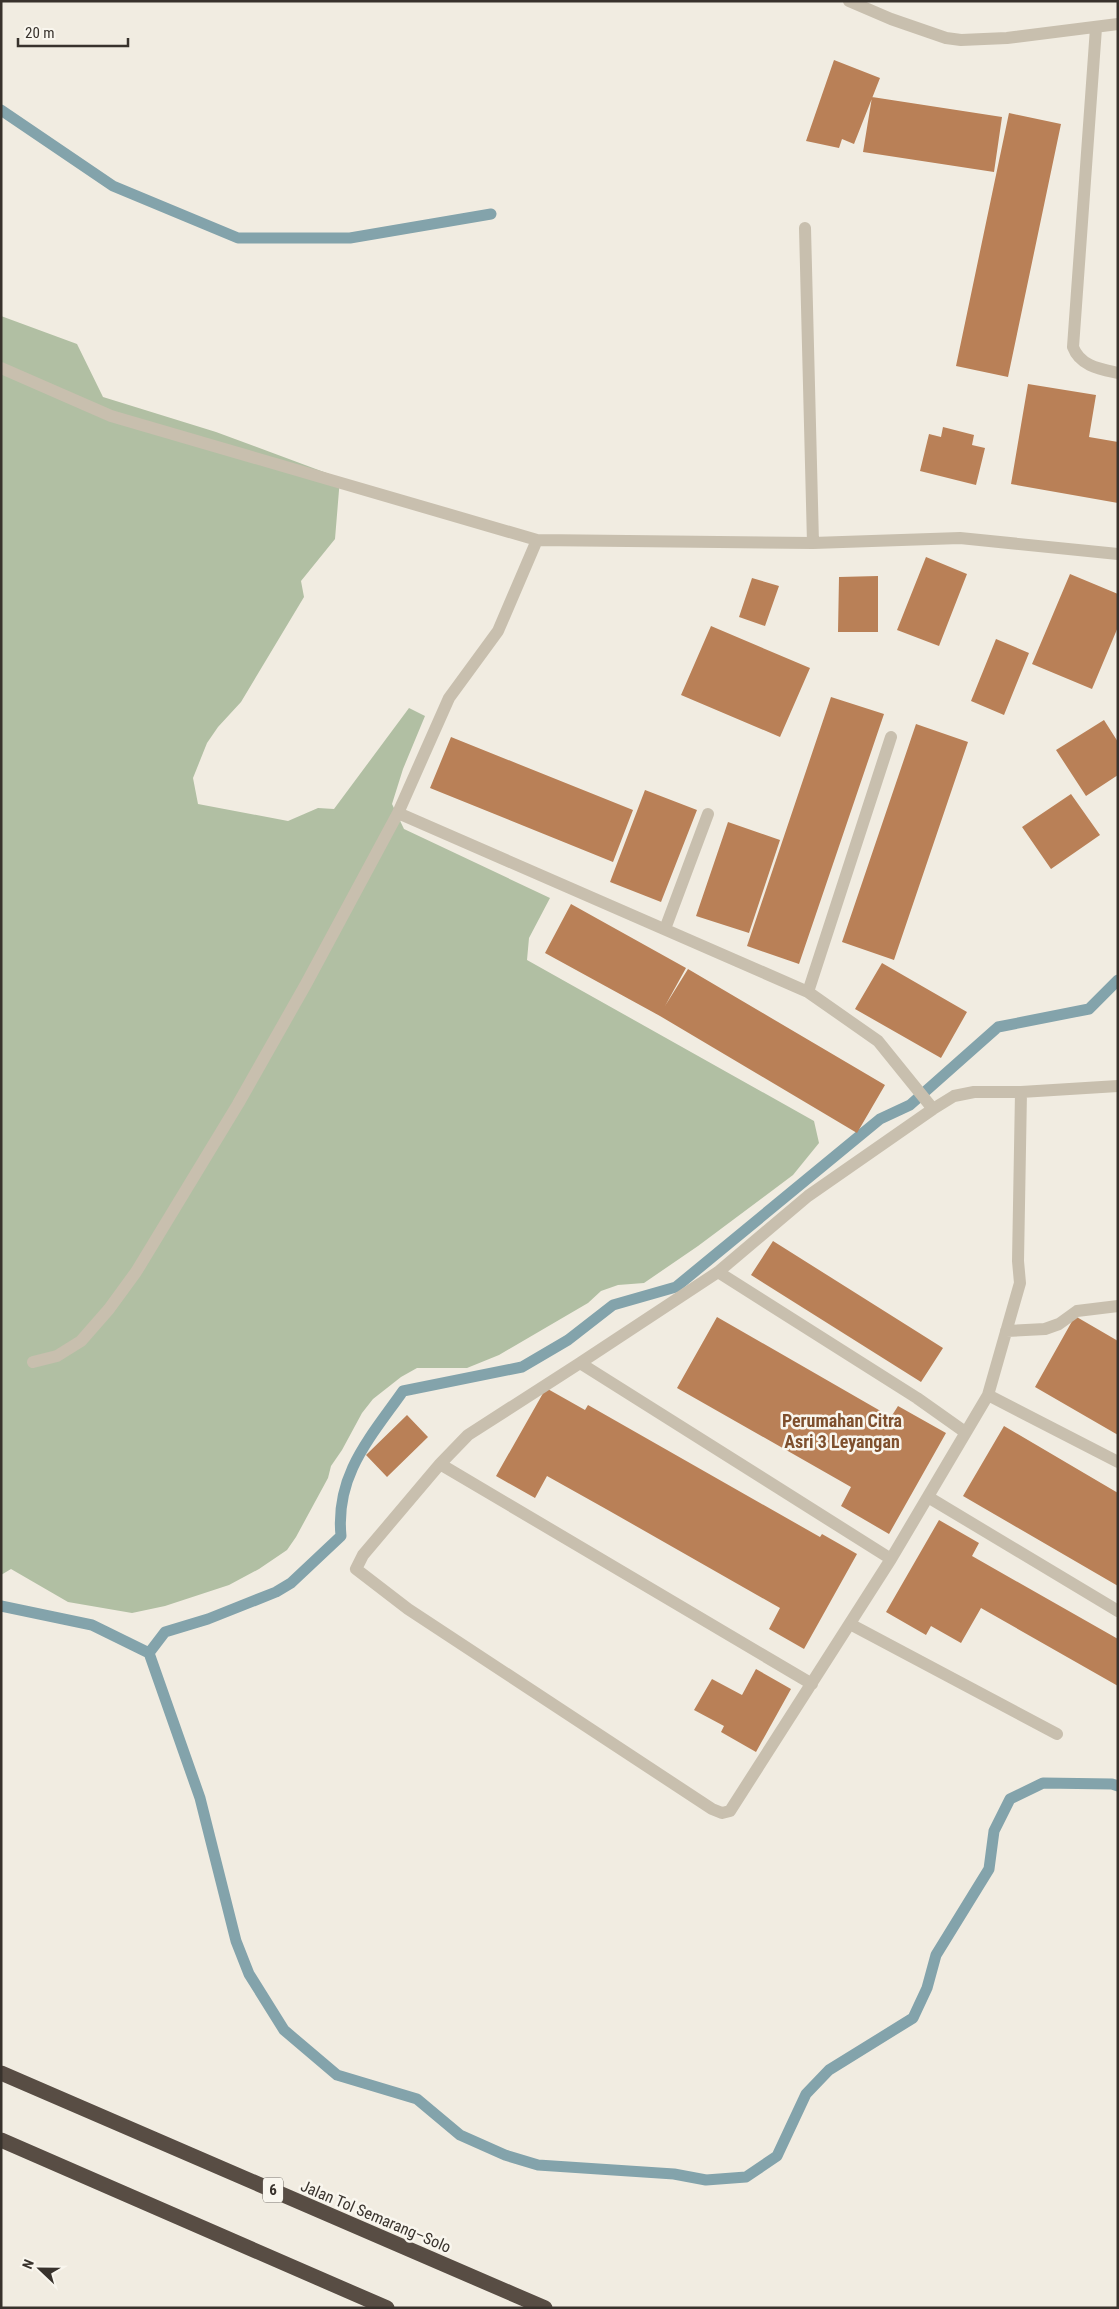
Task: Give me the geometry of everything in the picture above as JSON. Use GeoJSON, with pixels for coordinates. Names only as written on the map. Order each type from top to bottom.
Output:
{"type":"FeatureCollection","features":[{"type":"Feature","properties":{"kind":"highway","name":"Jalan Tol Semarang–Solo"},"geometry":{"type":"LineString","coordinates":[[1,2073],[545,2308]]}},
{"type":"Feature","properties":{"kind":"highway"},"geometry":{"type":"LineString","coordinates":[[1,2140],[387,2308]]}},
{"type":"Feature","properties":{"kind":"street"},"geometry":{"type":"LineString","coordinates":[[849,1],[891,19],[946,38],[1007,38],[1118,24]]}},
{"type":"Feature","properties":{"kind":"street"},"geometry":{"type":"LineString","coordinates":[[1096,28],[1073,347],[1076,355],[1083,361],[1118,374]]}},
{"type":"Feature","properties":{"kind":"street"},"geometry":{"type":"LineString","coordinates":[[805,228],[813,543]]}},
{"type":"Feature","properties":{"kind":"street"},"geometry":{"type":"LineString","coordinates":[[1,368],[111,416],[537,540],[813,543],[960,538],[1118,554]]}},
{"type":"Feature","properties":{"kind":"street"},"geometry":{"type":"LineString","coordinates":[[32,1362],[57,1356],[81,1342],[109,1309],[136,1272],[238,1104],[398,813],[450,698],[498,631],[537,540]]}},
{"type":"Feature","properties":{"kind":"street"},"geometry":{"type":"LineString","coordinates":[[808,992],[892,737]]}},
{"type":"Feature","properties":{"kind":"street"},"geometry":{"type":"LineString","coordinates":[[398,813],[808,992],[878,1041],[930,1106]]}},
{"type":"Feature","properties":{"kind":"street"},"geometry":{"type":"LineString","coordinates":[[665,929],[708,814]]}},
{"type":"Feature","properties":{"kind":"street"},"geometry":{"type":"LineString","coordinates":[[1021,1092],[1018,1261],[1020,1283],[988,1395],[891,1559],[730,1811],[722,1813],[712,1809],[408,1609],[358,1572],[356,1565],[363,1555],[440,1464],[468,1435],[718,1272],[808,1196],[930,1106],[954,1096],[974,1092],[1021,1092],[1118,1086]]}},
{"type":"Feature","properties":{"kind":"street"},"geometry":{"type":"LineString","coordinates":[[718,1272],[917,1398],[965,1432]]}},
{"type":"Feature","properties":{"kind":"street"},"geometry":{"type":"LineString","coordinates":[[1006,1331],[1045,1329],[1059,1324],[1077,1311],[1118,1306]]}},
{"type":"Feature","properties":{"kind":"street"},"geometry":{"type":"LineString","coordinates":[[580,1363],[891,1559]]}},
{"type":"Feature","properties":{"kind":"street"},"geometry":{"type":"LineString","coordinates":[[988,1395],[1118,1462]]}},
{"type":"Feature","properties":{"kind":"street"},"geometry":{"type":"LineString","coordinates":[[440,1464],[812,1684]]}},
{"type":"Feature","properties":{"kind":"street"},"geometry":{"type":"LineString","coordinates":[[928,1497],[1118,1611]]}},
{"type":"Feature","properties":{"kind":"street"},"geometry":{"type":"LineString","coordinates":[[850,1624],[1057,1734]]}},
{"type":"Feature","properties":{"kind":"green space"},"geometry":{"type":"Polygon","coordinates":[[[1,316],[77,344],[103,397],[216,432],[340,478],[335,539],[301,581],[304,597],[241,702],[218,727],[207,743],[193,778],[198,804],[288,821],[318,808],[334,809],[409,708],[425,716],[403,769],[392,804],[404,829],[550,898],[529,938],[527,960],[814,1121],[819,1143],[793,1175],[698,1246],[644,1283],[618,1285],[601,1291],[588,1303],[499,1355],[467,1368],[417,1368],[401,1377],[373,1399],[362,1413],[331,1466],[328,1478],[287,1550],[259,1569],[229,1585],[165,1606],[132,1613],[68,1602],[11,1569],[1,1575],[1,316]]]}},
{"type":"Feature","properties":{"kind":"building"},"geometry":{"type":"Polygon","coordinates":[[[834,60],[880,78],[854,144],[842,139],[839,148],[806,141],[834,60]]]}},
{"type":"Feature","properties":{"kind":"building"},"geometry":{"type":"Polygon","coordinates":[[[872,97],[1002,117],[994,172],[863,152],[872,97]]]}},
{"type":"Feature","properties":{"kind":"building"},"geometry":{"type":"Polygon","coordinates":[[[1009,113],[1061,124],[1008,377],[956,366],[1009,113]]]}},
{"type":"Feature","properties":{"kind":"building"},"geometry":{"type":"Polygon","coordinates":[[[1028,384],[1096,395],[1089,437],[1118,442],[1118,503],[1011,484],[1028,384]]]}},
{"type":"Feature","properties":{"kind":"building"},"geometry":{"type":"Polygon","coordinates":[[[943,427],[974,435],[972,445],[985,448],[976,485],[920,471],[929,434],[941,437],[943,427]]]}},
{"type":"Feature","properties":{"kind":"building"},"geometry":{"type":"Polygon","coordinates":[[[926,557],[967,574],[939,646],[897,630],[926,557]]]}},
{"type":"Feature","properties":{"kind":"building"},"geometry":{"type":"Polygon","coordinates":[[[1070,574],[1118,594],[1118,627],[1092,689],[1032,664],[1070,574]]]}},
{"type":"Feature","properties":{"kind":"building"},"geometry":{"type":"Polygon","coordinates":[[[878,576],[878,632],[838,632],[839,577],[878,576]]]}},
{"type":"Feature","properties":{"kind":"building"},"geometry":{"type":"Polygon","coordinates":[[[752,578],[779,586],[765,626],[739,617],[752,578]]]}},
{"type":"Feature","properties":{"kind":"building"},"geometry":{"type":"Polygon","coordinates":[[[711,626],[810,668],[780,737],[681,695],[711,626]]]}},
{"type":"Feature","properties":{"kind":"building"},"geometry":{"type":"Polygon","coordinates":[[[996,639],[1029,653],[1004,715],[971,701],[996,639]]]}},
{"type":"Feature","properties":{"kind":"building"},"geometry":{"type":"Polygon","coordinates":[[[831,697],[884,714],[799,964],[747,946],[831,697]]]}},
{"type":"Feature","properties":{"kind":"building"},"geometry":{"type":"Polygon","coordinates":[[[1104,720],[1118,742],[1118,775],[1086,796],[1056,750],[1104,720]]]}},
{"type":"Feature","properties":{"kind":"building"},"geometry":{"type":"Polygon","coordinates":[[[916,724],[968,742],[894,960],[842,942],[916,724]]]}},
{"type":"Feature","properties":{"kind":"building"},"geometry":{"type":"Polygon","coordinates":[[[451,737],[633,810],[613,862],[430,788],[451,737]]]}},
{"type":"Feature","properties":{"kind":"building"},"geometry":{"type":"Polygon","coordinates":[[[645,790],[697,810],[661,902],[610,882],[645,790]]]}},
{"type":"Feature","properties":{"kind":"building"},"geometry":{"type":"Polygon","coordinates":[[[1071,794],[1100,835],[1051,869],[1022,827],[1071,794]]]}},
{"type":"Feature","properties":{"kind":"building"},"geometry":{"type":"Polygon","coordinates":[[[728,822],[780,840],[749,933],[696,916],[728,822]]]}},
{"type":"Feature","properties":{"kind":"building"},"geometry":{"type":"Polygon","coordinates":[[[571,904],[686,968],[665,1006],[688,969],[885,1085],[857,1133],[660,1016],[545,953],[571,904]]]}},
{"type":"Feature","properties":{"kind":"building"},"geometry":{"type":"Polygon","coordinates":[[[882,963],[967,1012],[941,1058],[855,1009],[882,963]]]}},
{"type":"Feature","properties":{"kind":"building"},"geometry":{"type":"Polygon","coordinates":[[[773,1241],[943,1348],[921,1382],[751,1275],[773,1241]]]}},
{"type":"Feature","properties":{"kind":"building"},"geometry":{"type":"Polygon","coordinates":[[[1075,1316],[1118,1341],[1118,1435],[1035,1387],[1075,1316]]]}},
{"type":"Feature","properties":{"kind":"building"},"geometry":{"type":"Polygon","coordinates":[[[717,1317],[891,1417],[898,1406],[946,1433],[889,1534],[841,1506],[851,1487],[677,1388],[717,1317]]]}},
{"type":"Feature","properties":{"kind":"building"},"geometry":{"type":"Polygon","coordinates":[[[546,1388],[585,1410],[588,1405],[820,1537],[822,1534],[857,1554],[804,1649],[769,1629],[780,1608],[606,1509],[547,1476],[535,1498],[496,1476],[546,1388]]]}},
{"type":"Feature","properties":{"kind":"building"},"geometry":{"type":"Polygon","coordinates":[[[407,1415],[428,1437],[387,1477],[366,1455],[407,1415]]]}},
{"type":"Feature","properties":{"kind":"building"},"geometry":{"type":"Polygon","coordinates":[[[1004,1426],[1118,1493],[1118,1586],[963,1496],[1004,1426]]]}},
{"type":"Feature","properties":{"kind":"building"},"geometry":{"type":"Polygon","coordinates":[[[939,1520],[979,1543],[972,1556],[1118,1639],[1118,1686],[981,1608],[961,1643],[931,1626],[926,1635],[886,1612],[939,1520]]]}},
{"type":"Feature","properties":{"kind":"building"},"geometry":{"type":"Polygon","coordinates":[[[756,1669],[791,1689],[756,1752],[721,1732],[724,1726],[694,1710],[712,1679],[742,1695],[756,1669]]]}},
{"type":"Feature","properties":{"kind":"waterway"},"geometry":{"type":"LineString","coordinates":[[1,110],[113,186],[238,238],[350,238],[491,214]]}},
{"type":"Feature","properties":{"kind":"waterway"},"geometry":{"type":"LineString","coordinates":[[149,1653],[165,1632],[208,1619],[276,1592],[291,1583],[341,1536],[341,1514],[349,1476],[367,1441],[403,1391],[522,1367],[568,1340],[613,1305],[676,1287],[880,1119],[910,1105],[998,1027],[1089,1009],[1118,980]]}},
{"type":"Feature","properties":{"kind":"waterway"},"geometry":{"type":"LineString","coordinates":[[1,1606],[92,1625],[149,1653],[200,1798],[236,1941],[249,1974],[284,2030],[337,2075],[417,2099],[460,2135],[505,2155],[538,2165],[674,2174],[706,2180],[746,2177],[777,2156],[806,2094],[829,2070],[913,2018],[927,1988],[936,1955],[989,1869],[994,1831],[1010,1799],[1043,1783],[1112,1784],[1118,1786]]}},
{"type":"Feature","properties":{"kind":"district","name":"Perumahan Citra Asri 3 Leyangan"},"geometry":{"type":"Point","coordinates":[842,1431]}}]}
